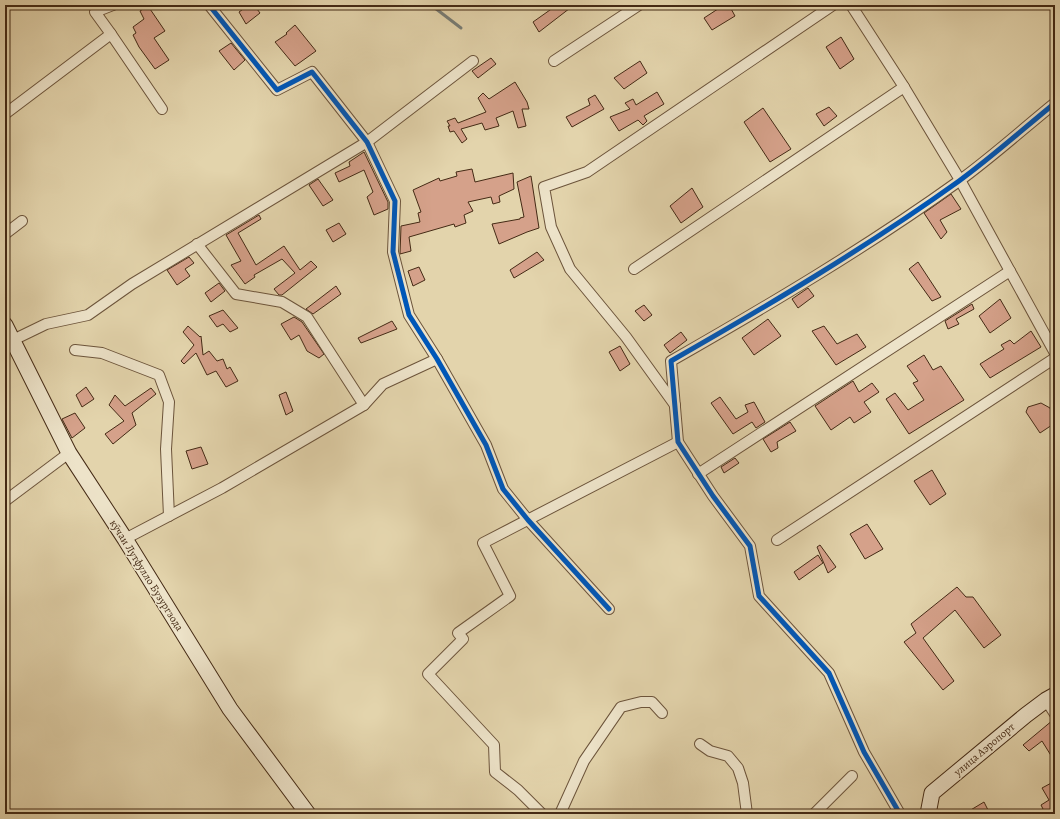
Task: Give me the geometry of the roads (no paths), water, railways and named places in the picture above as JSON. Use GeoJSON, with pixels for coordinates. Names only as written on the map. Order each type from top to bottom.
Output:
{"type":"FeatureCollection","features":[{"type":"Feature","properties":{"kind":"main road","name":"кӯчаи Лутфулло Бузургзода"},"geometry":{"type":"LineString","coordinates":[[5,325],[69,453],[125,539],[230,709],[308,814]]}},
{"type":"Feature","properties":{"kind":"main road","name":"улица Аэропорт"},"geometry":{"type":"LineString","coordinates":[[928,814],[932,793],[1050,697]]}},
{"type":"Feature","properties":{"kind":"street"},"geometry":{"type":"LineString","coordinates":[[113,5],[96,12],[162,109]]}},
{"type":"Feature","properties":{"kind":"street"},"geometry":{"type":"LineString","coordinates":[[209,5],[277,90],[312,72],[367,142],[395,201],[393,252],[409,316],[437,358],[486,445],[503,489],[528,520],[609,609]]}},
{"type":"Feature","properties":{"kind":"street"},"geometry":{"type":"LineString","coordinates":[[554,61],[639,5]]}},
{"type":"Feature","properties":{"kind":"street"},"geometry":{"type":"LineString","coordinates":[[675,405],[626,337],[570,269],[551,227],[544,187],[588,172],[833,5]]}},
{"type":"Feature","properties":{"kind":"street"},"geometry":{"type":"LineString","coordinates":[[851,5],[904,87],[960,180],[1055,353]]}},
{"type":"Feature","properties":{"kind":"street"},"geometry":{"type":"LineString","coordinates":[[5,114],[111,34]]}},
{"type":"Feature","properties":{"kind":"street"},"geometry":{"type":"LineString","coordinates":[[13,340],[46,324],[88,315],[132,284],[367,142],[473,61]]}},
{"type":"Feature","properties":{"kind":"street"},"geometry":{"type":"LineString","coordinates":[[634,269],[904,87]]}},
{"type":"Feature","properties":{"kind":"street"},"geometry":{"type":"LineString","coordinates":[[900,814],[864,752],[830,673],[758,596],[750,546],[713,496],[678,442],[671,361],[764,309],[870,242],[960,180],[1055,103]]}},
{"type":"Feature","properties":{"kind":"street"},"geometry":{"type":"LineString","coordinates":[[5,234],[22,222]]}},
{"type":"Feature","properties":{"kind":"street"},"geometry":{"type":"LineString","coordinates":[[197,244],[236,294],[282,302],[307,317],[364,405]]}},
{"type":"Feature","properties":{"kind":"street"},"geometry":{"type":"LineString","coordinates":[[698,474],[1010,271]]}},
{"type":"Feature","properties":{"kind":"street"},"geometry":{"type":"LineString","coordinates":[[75,350],[102,353],[159,375],[169,402],[166,449],[169,516]]}},
{"type":"Feature","properties":{"kind":"street"},"geometry":{"type":"LineString","coordinates":[[125,539],[222,488],[364,405],[383,384],[437,358]]}},
{"type":"Feature","properties":{"kind":"street"},"geometry":{"type":"LineString","coordinates":[[777,540],[1055,358]]}},
{"type":"Feature","properties":{"kind":"street"},"geometry":{"type":"LineString","coordinates":[[542,814],[518,790],[495,772],[494,744],[428,674],[463,639],[458,633],[510,596],[483,543],[678,442]]}},
{"type":"Feature","properties":{"kind":"street"},"geometry":{"type":"LineString","coordinates":[[5,501],[69,453]]}},
{"type":"Feature","properties":{"kind":"street"},"geometry":{"type":"LineString","coordinates":[[1050,697],[1055,714]]}},
{"type":"Feature","properties":{"kind":"street"},"geometry":{"type":"LineString","coordinates":[[560,814],[584,761],[621,707],[641,702],[652,702],[662,713]]}},
{"type":"Feature","properties":{"kind":"street"},"geometry":{"type":"LineString","coordinates":[[700,744],[710,751],[728,756],[738,768],[743,783],[746,814]]}},
{"type":"Feature","properties":{"kind":"street"},"geometry":{"type":"LineString","coordinates":[[814,814],[852,776]]}},
{"type":"Feature","properties":{"kind":"waterway"},"geometry":{"type":"LineString","coordinates":[[431,5],[461,28]]}}]}
